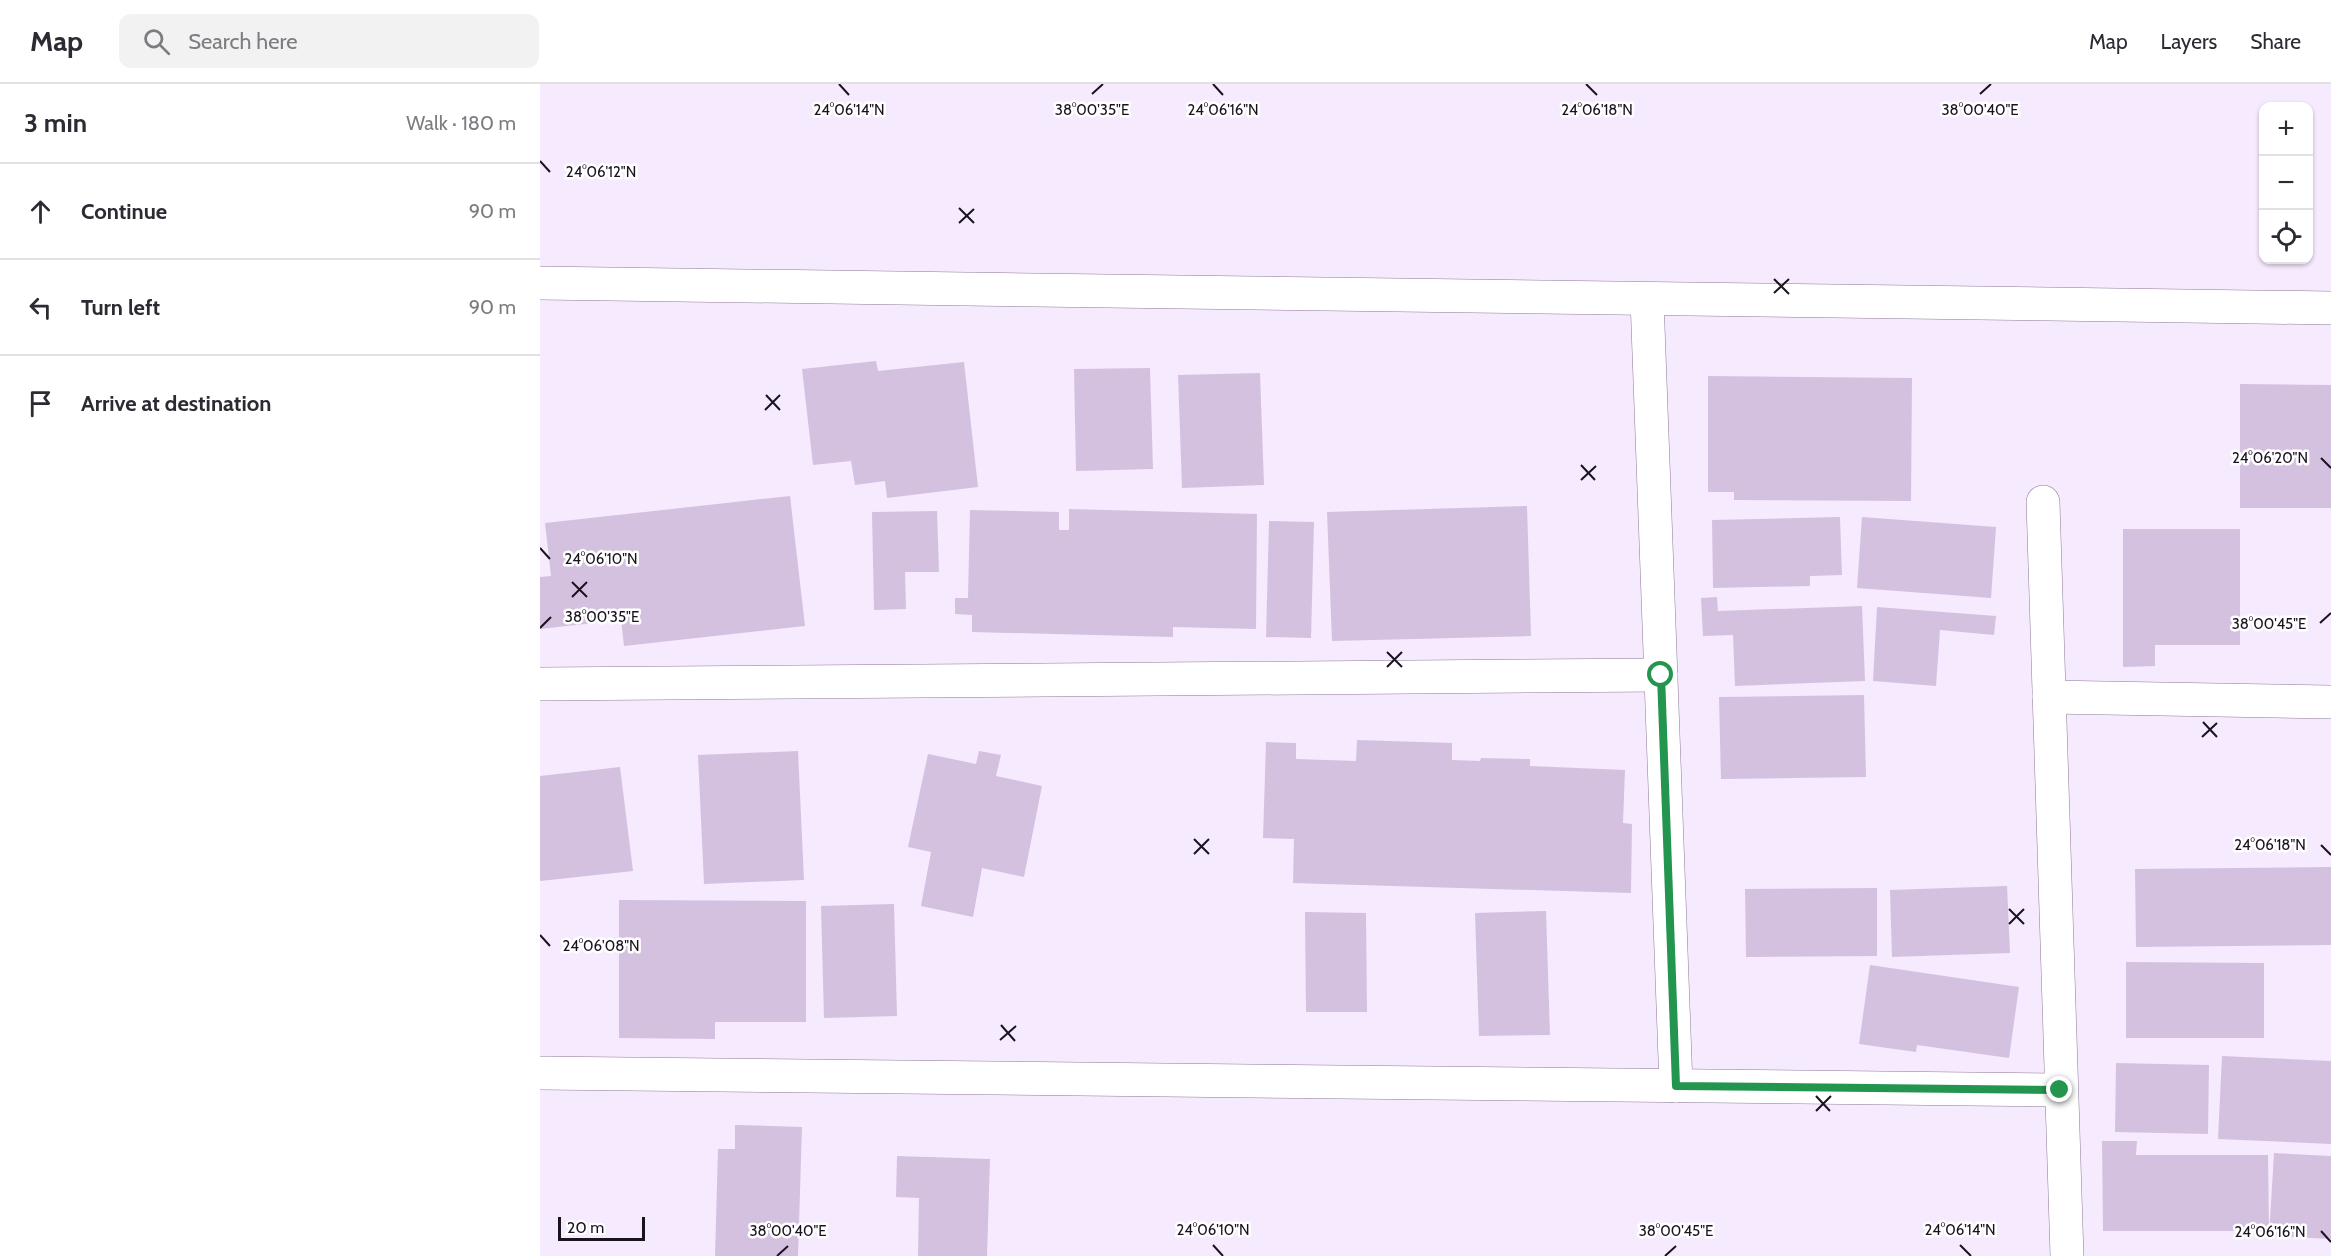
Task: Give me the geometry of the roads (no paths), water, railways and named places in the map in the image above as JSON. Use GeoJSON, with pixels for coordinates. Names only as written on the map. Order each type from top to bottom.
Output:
{"type":"FeatureCollection","features":[{"type":"Feature","properties":{"kind":"street"},"geometry":{"type":"LineString","coordinates":[[540,283],[2331,308]]}},
{"type":"Feature","properties":{"kind":"street"},"geometry":{"type":"LineString","coordinates":[[1647,299],[1676,1086]]}},
{"type":"Feature","properties":{"kind":"street"},"geometry":{"type":"LineString","coordinates":[[2043,502],[2067,1256]]}},
{"type":"Feature","properties":{"kind":"street"},"geometry":{"type":"LineString","coordinates":[[540,684],[1661,675]]}},
{"type":"Feature","properties":{"kind":"street"},"geometry":{"type":"LineString","coordinates":[[2049,697],[2331,702]]}},
{"type":"Feature","properties":{"kind":"street"},"geometry":{"type":"LineString","coordinates":[[540,1073],[2060,1090]]}}]}
